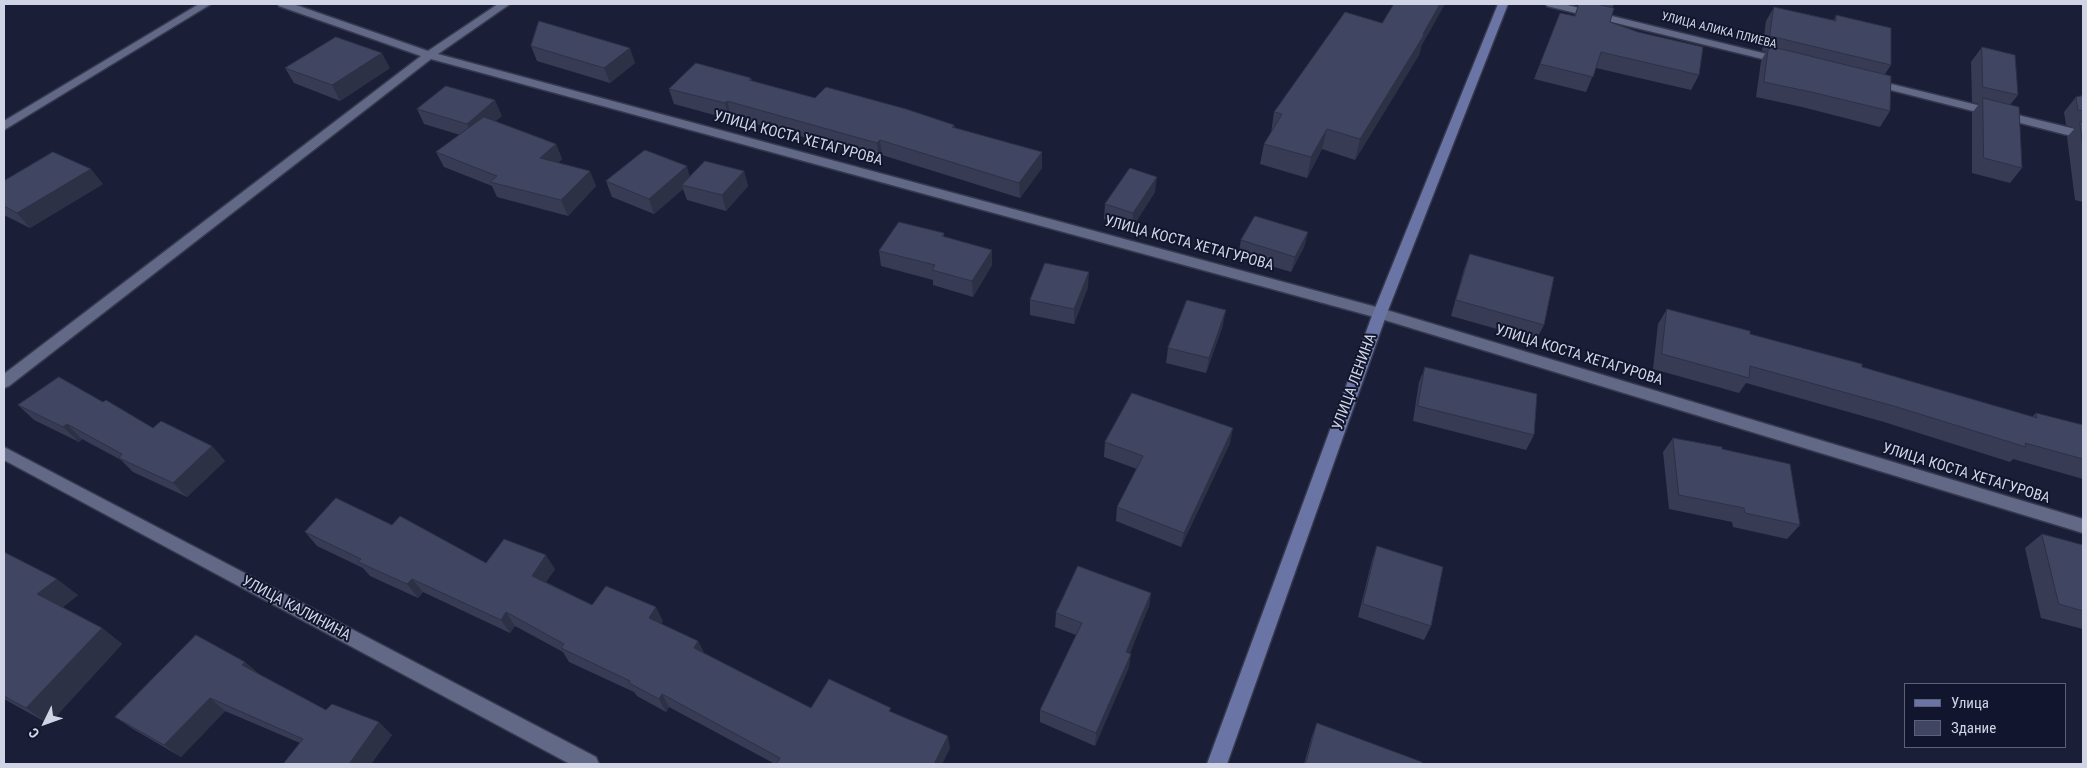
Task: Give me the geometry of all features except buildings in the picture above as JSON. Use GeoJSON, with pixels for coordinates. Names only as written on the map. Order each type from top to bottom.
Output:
{"type":"FeatureCollection","features":[{"type":"Feature","properties":{"kind":"street"},"geometry":{"type":"LineString","coordinates":[[4,126],[206,4]]}},
{"type":"Feature","properties":{"kind":"street","name":"УЛИЦА КОСТА ХЕТАГУРОВА"},"geometry":{"type":"LineString","coordinates":[[283,4],[429,55],[1380,313],[2083,526]]}},
{"type":"Feature","properties":{"kind":"street"},"geometry":{"type":"LineString","coordinates":[[4,382],[429,55],[505,4]]}},
{"type":"Feature","properties":{"kind":"street","name":"УЛИЦА ЛЕНИНА"},"geometry":{"type":"LineString","coordinates":[[1217,764],[1380,313],[1503,4]]}},
{"type":"Feature","properties":{"kind":"street","name":"УЛИЦА АЛИКА ПЛИЕВА"},"geometry":{"type":"LineString","coordinates":[[1551,4],[1793,63]]}},
{"type":"Feature","properties":{"kind":"street"},"geometry":{"type":"LineString","coordinates":[[1861,80],[2083,135]]}},
{"type":"Feature","properties":{"kind":"street","name":"УЛИЦА КАЛИНИНА"},"geometry":{"type":"LineString","coordinates":[[4,453],[589,764]]}}]}
